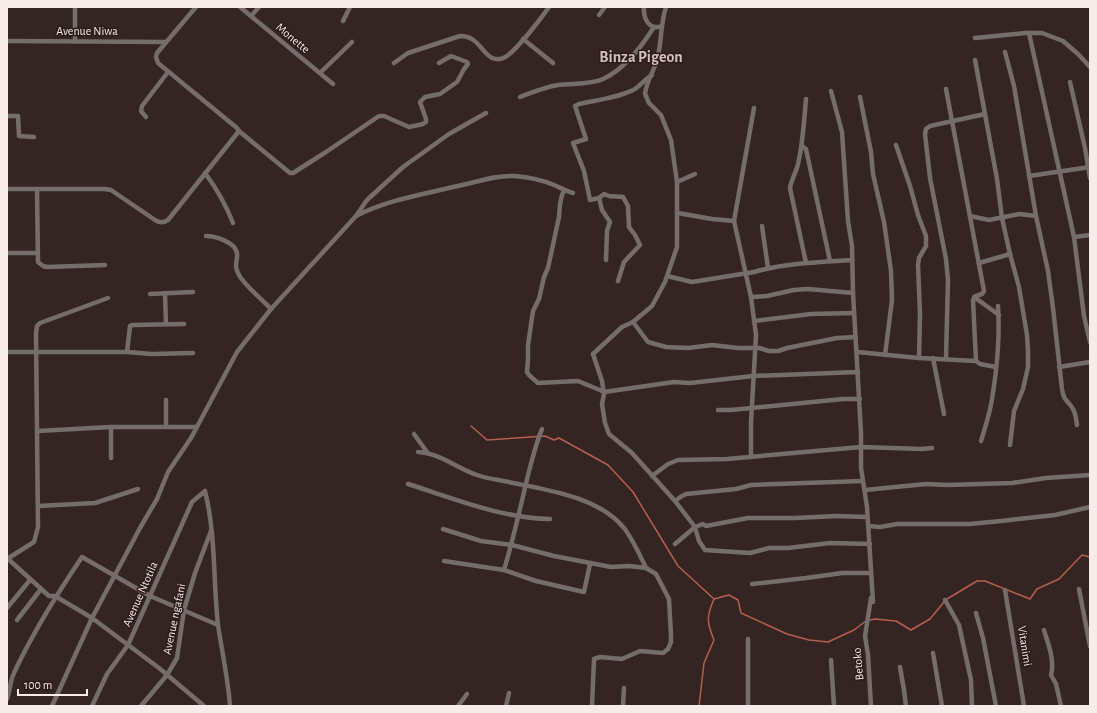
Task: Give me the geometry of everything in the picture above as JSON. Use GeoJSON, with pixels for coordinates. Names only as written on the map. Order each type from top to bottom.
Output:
{"type":"FeatureCollection","features":[{"type":"Feature","properties":{"kind":"street"},"geometry":{"type":"LineString","coordinates":[[75,7],[75,41]]}},
{"type":"Feature","properties":{"kind":"street"},"geometry":{"type":"LineString","coordinates":[[196,7],[157,53],[156,57],[158,63],[237,128],[287,172],[293,173],[379,116],[384,116],[406,127],[424,124],[426,119],[420,102],[425,97],[440,94],[457,82],[468,64],[467,62],[451,56],[439,64]]}},
{"type":"Feature","properties":{"kind":"street","name":"Monette"},"geometry":{"type":"LineString","coordinates":[[240,7],[333,84]]}},
{"type":"Feature","properties":{"kind":"street"},"geometry":{"type":"LineString","coordinates":[[251,16],[259,7]]}},
{"type":"Feature","properties":{"kind":"street"},"geometry":{"type":"LineString","coordinates":[[343,21],[350,7]]}},
{"type":"Feature","properties":{"kind":"street"},"geometry":{"type":"LineString","coordinates":[[394,63],[408,53],[460,36],[469,37],[477,42],[492,58],[498,59],[507,56],[549,7]]}},
{"type":"Feature","properties":{"kind":"street"},"geometry":{"type":"LineString","coordinates":[[598,15],[605,7]]}},
{"type":"Feature","properties":{"kind":"street"},"geometry":{"type":"LineString","coordinates":[[644,7],[643,14],[646,21],[658,28],[662,26]]}},
{"type":"Feature","properties":{"kind":"street"},"geometry":{"type":"LineString","coordinates":[[666,7],[663,17],[660,47],[645,94],[649,103],[660,116],[671,140],[677,182],[677,247],[665,282],[652,306],[633,322],[622,327],[593,354],[603,391],[602,404],[609,434],[632,453],[675,501],[695,527],[702,548],[707,550],[750,553],[768,548],[788,548],[830,543],[870,544]]}},
{"type":"Feature","properties":{"kind":"street"},"geometry":{"type":"LineString","coordinates":[[520,97],[536,90],[550,87],[604,79],[623,65],[634,54],[654,26]]}},
{"type":"Feature","properties":{"kind":"street"},"geometry":{"type":"LineString","coordinates":[[1029,33],[1074,237],[1084,316],[1090,342]]}},
{"type":"Feature","properties":{"kind":"street"},"geometry":{"type":"LineString","coordinates":[[975,38],[1042,33],[1063,42],[1078,54],[1090,67]]}},
{"type":"Feature","properties":{"kind":"street"},"geometry":{"type":"LineString","coordinates":[[523,39],[553,63]]}},
{"type":"Feature","properties":{"kind":"street","name":"Avenue Niwa"},"geometry":{"type":"LineString","coordinates":[[7,41],[166,42]]}},
{"type":"Feature","properties":{"kind":"street"},"geometry":{"type":"LineString","coordinates":[[320,73],[352,42]]}},
{"type":"Feature","properties":{"kind":"street"},"geometry":{"type":"LineString","coordinates":[[1005,52],[1014,86],[1036,216],[1048,271],[1063,396],[1072,407],[1078,425]]}},
{"type":"Feature","properties":{"kind":"street"},"geometry":{"type":"LineString","coordinates":[[975,60],[997,179],[1002,218],[1025,320],[1028,351],[1026,378],[1014,411],[1010,445]]}},
{"type":"Feature","properties":{"kind":"street"},"geometry":{"type":"LineString","coordinates":[[146,117],[141,111],[142,106],[168,72]]}},
{"type":"Feature","properties":{"kind":"street"},"geometry":{"type":"LineString","coordinates":[[618,280],[624,262],[640,245],[629,227],[628,206],[623,197],[604,194],[599,198],[590,200],[584,171],[573,143],[586,139],[574,106],[616,96],[636,88],[646,78],[652,75]]}},
{"type":"Feature","properties":{"kind":"street"},"geometry":{"type":"LineString","coordinates":[[1070,82],[1089,167],[1090,178]]}},
{"type":"Feature","properties":{"kind":"street"},"geometry":{"type":"LineString","coordinates":[[946,89],[984,291],[974,298]]}},
{"type":"Feature","properties":{"kind":"street"},"geometry":{"type":"LineString","coordinates":[[752,584],[842,573],[871,572],[870,544],[861,456],[860,399],[852,260],[842,132],[831,91]]}},
{"type":"Feature","properties":{"kind":"street"},"geometry":{"type":"LineString","coordinates":[[860,97],[892,271],[892,300],[885,355]]}},
{"type":"Feature","properties":{"kind":"street"},"geometry":{"type":"LineString","coordinates":[[806,99],[802,146],[790,188],[806,263]]}},
{"type":"Feature","properties":{"kind":"street"},"geometry":{"type":"LineString","coordinates":[[751,457],[753,376],[756,335],[751,297],[734,221],[754,108]]}},
{"type":"Feature","properties":{"kind":"street"},"geometry":{"type":"LineString","coordinates":[[52,706],[92,618],[157,499],[168,472],[191,438],[237,352],[271,309],[356,216],[367,200],[403,167],[449,134],[486,113]]}},
{"type":"Feature","properties":{"kind":"street"},"geometry":{"type":"LineString","coordinates":[[946,358],[948,280],[946,259],[931,185],[925,134],[926,129],[930,126],[985,114]]}},
{"type":"Feature","properties":{"kind":"street"},"geometry":{"type":"LineString","coordinates":[[7,116],[18,116],[18,133],[20,136],[34,137]]}},
{"type":"Feature","properties":{"kind":"street"},"geometry":{"type":"LineString","coordinates":[[7,189],[111,190],[155,220],[164,222],[168,220],[239,131]]}},
{"type":"Feature","properties":{"kind":"street"},"geometry":{"type":"LineString","coordinates":[[896,145],[926,236],[926,246],[919,258],[918,265],[920,314],[919,358]]}},
{"type":"Feature","properties":{"kind":"street"},"geometry":{"type":"LineString","coordinates":[[802,146],[806,149],[830,261]]}},
{"type":"Feature","properties":{"kind":"street"},"geometry":{"type":"LineString","coordinates":[[1029,176],[1089,167]]}},
{"type":"Feature","properties":{"kind":"street"},"geometry":{"type":"LineString","coordinates":[[205,173],[215,187],[233,224]]}},
{"type":"Feature","properties":{"kind":"street"},"geometry":{"type":"LineString","coordinates":[[677,182],[695,174]]}},
{"type":"Feature","properties":{"kind":"street"},"geometry":{"type":"LineString","coordinates":[[356,216],[374,208],[397,201],[499,177],[516,176],[540,180],[555,185],[564,191],[574,193]]}},
{"type":"Feature","properties":{"kind":"street"},"geometry":{"type":"LineString","coordinates":[[37,189],[38,262],[43,266],[105,265]]}},
{"type":"Feature","properties":{"kind":"street"},"geometry":{"type":"LineString","coordinates":[[564,191],[562,194],[559,217],[548,268],[544,276],[539,299],[533,311],[528,345],[527,372],[529,376],[538,383],[578,381],[603,391],[674,382],[690,383],[753,376],[858,372]]}},
{"type":"Feature","properties":{"kind":"street"},"geometry":{"type":"LineString","coordinates":[[599,198],[602,210],[610,222],[607,231],[606,260]]}},
{"type":"Feature","properties":{"kind":"street"},"geometry":{"type":"LineString","coordinates":[[678,213],[734,221]]}},
{"type":"Feature","properties":{"kind":"street"},"geometry":{"type":"LineString","coordinates":[[970,216],[990,220],[1019,214],[1036,216]]}},
{"type":"Feature","properties":{"kind":"street"},"geometry":{"type":"LineString","coordinates":[[762,226],[768,268]]}},
{"type":"Feature","properties":{"kind":"street"},"geometry":{"type":"LineString","coordinates":[[1074,237],[1090,235]]}},
{"type":"Feature","properties":{"kind":"street"},"geometry":{"type":"LineString","coordinates":[[206,236],[221,238],[234,249],[237,254],[235,266],[239,276],[271,309]]}},
{"type":"Feature","properties":{"kind":"street"},"geometry":{"type":"LineString","coordinates":[[7,253],[37,253]]}},
{"type":"Feature","properties":{"kind":"street"},"geometry":{"type":"LineString","coordinates":[[979,263],[1010,254]]}},
{"type":"Feature","properties":{"kind":"street"},"geometry":{"type":"LineString","coordinates":[[667,276],[692,282],[768,268],[806,263],[852,260]]}},
{"type":"Feature","properties":{"kind":"street"},"geometry":{"type":"LineString","coordinates":[[751,297],[767,296],[794,290],[808,289],[853,293]]}},
{"type":"Feature","properties":{"kind":"street"},"geometry":{"type":"LineString","coordinates":[[150,294],[193,292]]}},
{"type":"Feature","properties":{"kind":"street"},"geometry":{"type":"LineString","coordinates":[[165,293],[166,324]]}},
{"type":"Feature","properties":{"kind":"street"},"geometry":{"type":"LineString","coordinates":[[108,298],[40,323],[37,326],[38,527],[34,542],[7,558],[49,596],[55,596],[92,618],[167,675],[204,706]]}},
{"type":"Feature","properties":{"kind":"street"},"geometry":{"type":"LineString","coordinates":[[974,298],[976,361]]}},
{"type":"Feature","properties":{"kind":"street"},"geometry":{"type":"LineString","coordinates":[[974,298],[999,315]]}},
{"type":"Feature","properties":{"kind":"street"},"geometry":{"type":"LineString","coordinates":[[981,441],[992,400],[998,351],[998,306]]}},
{"type":"Feature","properties":{"kind":"street"},"geometry":{"type":"LineString","coordinates":[[754,321],[811,314],[854,313]]}},
{"type":"Feature","properties":{"kind":"street"},"geometry":{"type":"LineString","coordinates":[[633,322],[648,342],[666,347],[688,348],[712,345],[778,351],[837,338],[856,337]]}},
{"type":"Feature","properties":{"kind":"street"},"geometry":{"type":"LineString","coordinates":[[127,352],[130,326],[133,324],[184,324]]}},
{"type":"Feature","properties":{"kind":"street"},"geometry":{"type":"LineString","coordinates":[[7,352],[127,352],[152,354],[193,353]]}},
{"type":"Feature","properties":{"kind":"street"},"geometry":{"type":"LineString","coordinates":[[857,352],[919,358],[946,358],[976,361],[980,364],[996,367]]}},
{"type":"Feature","properties":{"kind":"street"},"geometry":{"type":"LineString","coordinates":[[933,358],[944,414]]}},
{"type":"Feature","properties":{"kind":"street"},"geometry":{"type":"LineString","coordinates":[[1059,367],[1090,362]]}},
{"type":"Feature","properties":{"kind":"street"},"geometry":{"type":"LineString","coordinates":[[718,410],[843,399],[860,399]]}},
{"type":"Feature","properties":{"kind":"street"},"geometry":{"type":"LineString","coordinates":[[166,400],[166,427]]}},
{"type":"Feature","properties":{"kind":"street"},"geometry":{"type":"LineString","coordinates":[[37,431],[111,427],[197,427]]}},
{"type":"Feature","properties":{"kind":"street"},"geometry":{"type":"LineString","coordinates":[[111,427],[111,458]]}},
{"type":"Feature","properties":{"kind":"street"},"geometry":{"type":"LineString","coordinates":[[504,570],[512,545],[538,438],[542,429]]}},
{"type":"Feature","properties":{"kind":"street"},"geometry":{"type":"LineString","coordinates":[[414,434],[427,452]]}},
{"type":"Feature","properties":{"kind":"street"},"geometry":{"type":"LineString","coordinates":[[652,476],[668,464],[678,460],[751,457],[862,447],[932,448]]}},
{"type":"Feature","properties":{"kind":"street"},"geometry":{"type":"LineString","coordinates":[[418,452],[427,452],[476,475],[526,485],[593,505],[611,515],[624,527],[646,568]]}},
{"type":"Feature","properties":{"kind":"street"},"geometry":{"type":"LineString","coordinates":[[865,490],[926,484],[947,485],[1006,483],[1090,476]]}},
{"type":"Feature","properties":{"kind":"street"},"geometry":{"type":"LineString","coordinates":[[675,501],[686,494],[736,489],[751,485],[863,481]]}},
{"type":"Feature","properties":{"kind":"street"},"geometry":{"type":"LineString","coordinates":[[408,484],[484,509],[531,519],[550,519]]}},
{"type":"Feature","properties":{"kind":"street"},"geometry":{"type":"LineString","coordinates":[[38,506],[95,503],[138,489]]}},
{"type":"Feature","properties":{"kind":"street","name":"Avenue Ntotila"},"geometry":{"type":"LineString","coordinates":[[92,706],[107,674],[128,645],[192,502],[204,491],[209,507],[212,528]]}},
{"type":"Feature","properties":{"kind":"street"},"geometry":{"type":"LineString","coordinates":[[868,526],[880,527],[897,524],[948,525],[985,523],[1042,517],[1090,507]]}},
{"type":"Feature","properties":{"kind":"street"},"geometry":{"type":"LineString","coordinates":[[675,544],[695,527],[703,524],[706,526],[748,518],[837,516],[867,517]]}},
{"type":"Feature","properties":{"kind":"street"},"geometry":{"type":"LineString","coordinates":[[212,528],[218,625],[228,684],[230,706]]}},
{"type":"Feature","properties":{"kind":"street","name":"Avenue ngafani"},"geometry":{"type":"LineString","coordinates":[[141,706],[167,675],[177,658],[184,610],[195,573],[212,528]]}},
{"type":"Feature","properties":{"kind":"street"},"geometry":{"type":"LineString","coordinates":[[443,529],[481,540],[512,545],[590,564],[611,567],[629,566],[646,568],[656,574],[669,599],[672,635],[670,646],[662,653],[640,651],[622,659],[600,657],[594,659],[592,706]]}},
{"type":"Feature","properties":{"kind":"street"},"geometry":{"type":"LineString","coordinates":[[7,699],[14,673],[55,596],[82,557],[150,596],[218,625]]}},
{"type":"Feature","properties":{"kind":"street"},"geometry":{"type":"LineString","coordinates":[[444,561],[504,570],[536,581],[584,592],[590,564]]}},
{"type":"Feature","properties":{"kind":"street","name":"Betoko"},"geometry":{"type":"LineString","coordinates":[[871,572],[873,602],[871,598],[865,636],[868,655],[871,706]]}},
{"type":"Feature","properties":{"kind":"street"},"geometry":{"type":"LineString","coordinates":[[7,608],[30,580]]}},
{"type":"Feature","properties":{"kind":"street"},"geometry":{"type":"LineString","coordinates":[[17,620],[41,589]]}},
{"type":"Feature","properties":{"kind":"street"},"geometry":{"type":"LineString","coordinates":[[1080,589],[1090,646]]}},
{"type":"Feature","properties":{"kind":"street","name":"Vitanimi"},"geometry":{"type":"LineString","coordinates":[[1004,590],[1012,629],[1024,706]]}},
{"type":"Feature","properties":{"kind":"street"},"geometry":{"type":"LineString","coordinates":[[946,600],[959,625],[971,680],[972,706]]}},
{"type":"Feature","properties":{"kind":"street"},"geometry":{"type":"LineString","coordinates":[[976,613],[983,638],[996,706]]}},
{"type":"Feature","properties":{"kind":"street"},"geometry":{"type":"LineString","coordinates":[[1044,630],[1052,661],[1053,668],[1051,675],[1056,684],[1061,706]]}},
{"type":"Feature","properties":{"kind":"street"},"geometry":{"type":"LineString","coordinates":[[748,639],[748,706]]}},
{"type":"Feature","properties":{"kind":"street"},"geometry":{"type":"LineString","coordinates":[[933,653],[942,706]]}},
{"type":"Feature","properties":{"kind":"street"},"geometry":{"type":"LineString","coordinates":[[831,660],[834,706]]}},
{"type":"Feature","properties":{"kind":"street"},"geometry":{"type":"LineString","coordinates":[[900,667],[906,706]]}},
{"type":"Feature","properties":{"kind":"street"},"geometry":{"type":"LineString","coordinates":[[623,706],[624,688]]}},
{"type":"Feature","properties":{"kind":"street"},"geometry":{"type":"LineString","coordinates":[[506,706],[509,693]]}},
{"type":"Feature","properties":{"kind":"street"},"geometry":{"type":"LineString","coordinates":[[458,706],[467,694]]}},
{"type":"Feature","properties":{"kind":"waterway"},"geometry":{"type":"LineString","coordinates":[[471,426],[487,440],[545,436],[554,440],[559,438],[608,465],[633,492],[678,566],[714,599]]}},
{"type":"Feature","properties":{"kind":"waterway"},"geometry":{"type":"LineString","coordinates":[[947,599],[977,581],[985,581],[1030,599],[1037,589],[1059,579],[1082,555],[1090,557]]}},
{"type":"Feature","properties":{"kind":"waterway"},"geometry":{"type":"LineString","coordinates":[[714,599],[729,595],[738,600],[741,613],[787,634],[809,640],[828,642],[854,630],[866,621]]}},
{"type":"Feature","properties":{"kind":"waterway"},"geometry":{"type":"LineString","coordinates":[[699,706],[704,663],[714,640],[708,620],[714,599]]}},
{"type":"Feature","properties":{"kind":"waterway"},"geometry":{"type":"LineString","coordinates":[[870,620],[896,621],[911,630],[930,619],[944,602]]}},
{"type":"Feature","properties":{"kind":"district","name":"Binza Pigeon"},"geometry":{"type":"Point","coordinates":[641,56]}}]}
